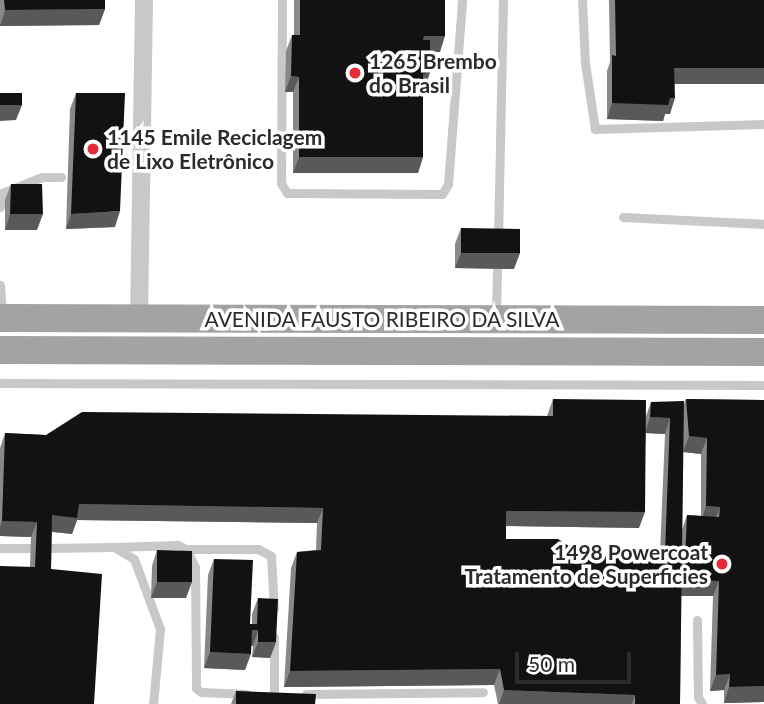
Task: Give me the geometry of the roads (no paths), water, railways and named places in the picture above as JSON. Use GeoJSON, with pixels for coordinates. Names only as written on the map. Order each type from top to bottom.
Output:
{"type":"FeatureCollection","features":[{"type":"Feature","properties":{"kind":"main road","name":"AVENIDA FAUSTO RIBEIRO DA SILVA"},"geometry":{"type":"LineString","coordinates":[[1,318],[764,320]]}},
{"type":"Feature","properties":{"kind":"main road","name":"AVENIDA FAUSTO RIBEIRO DA SILVA"},"geometry":{"type":"LineString","coordinates":[[0,349],[764,352]]}},
{"type":"Feature","properties":{"kind":"street"},"geometry":{"type":"LineString","coordinates":[[139,318],[144,0]]}},
{"type":"Feature","properties":{"kind":"lane"},"geometry":{"type":"LineString","coordinates":[[282,0],[281,183],[287,193],[442,194],[448,184],[462,0]]}},
{"type":"Feature","properties":{"kind":"lane"},"geometry":{"type":"LineString","coordinates":[[498,244],[503,0]]}},
{"type":"Feature","properties":{"kind":"lane"},"geometry":{"type":"LineString","coordinates":[[582,0],[584,63],[595,129],[764,124]]}},
{"type":"Feature","properties":{"kind":"lane"},"geometry":{"type":"LineString","coordinates":[[0,207],[2,193],[42,177],[61,177]]}},
{"type":"Feature","properties":{"kind":"lane"},"geometry":{"type":"LineString","coordinates":[[623,217],[764,224]]}},
{"type":"Feature","properties":{"kind":"lane"},"geometry":{"type":"LineString","coordinates":[[496,320],[497,269]]}},
{"type":"Feature","properties":{"kind":"lane"},"geometry":{"type":"LineString","coordinates":[[0,285],[1,318]]}},
{"type":"Feature","properties":{"kind":"lane"},"geometry":{"type":"LineString","coordinates":[[0,383],[764,385]]}},
{"type":"Feature","properties":{"kind":"lane"},"geometry":{"type":"LineString","coordinates":[[46,548],[178,545],[186,549],[258,549],[271,556],[274,617]]}},
{"type":"Feature","properties":{"kind":"lane"},"geometry":{"type":"LineString","coordinates":[[114,547],[134,559],[160,629],[153,704]]}},
{"type":"Feature","properties":{"kind":"lane"},"geometry":{"type":"LineString","coordinates":[[0,548],[30,548]]}},
{"type":"Feature","properties":{"kind":"lane"},"geometry":{"type":"LineString","coordinates":[[186,549],[195,567],[197,691],[274,695],[483,692]]}},
{"type":"Feature","properties":{"kind":"lane"},"geometry":{"type":"LineString","coordinates":[[697,620],[698,697],[702,704]]}},
{"type":"Feature","properties":{"kind":"lane"},"geometry":{"type":"LineString","coordinates":[[274,630],[274,695]]}},
{"type":"Feature","properties":{"kind":"place","name":"1265 Brembo do Brasil"},"geometry":{"type":"Point","coordinates":[355,73]}},
{"type":"Feature","properties":{"kind":"place","name":"1145 Emile Reciclagem de Lixo Eletrônico"},"geometry":{"type":"Point","coordinates":[93,149]}},
{"type":"Feature","properties":{"kind":"place","name":"1498 Powercoat Tratamento de Superficies"},"geometry":{"type":"Point","coordinates":[722,564]}}]}
